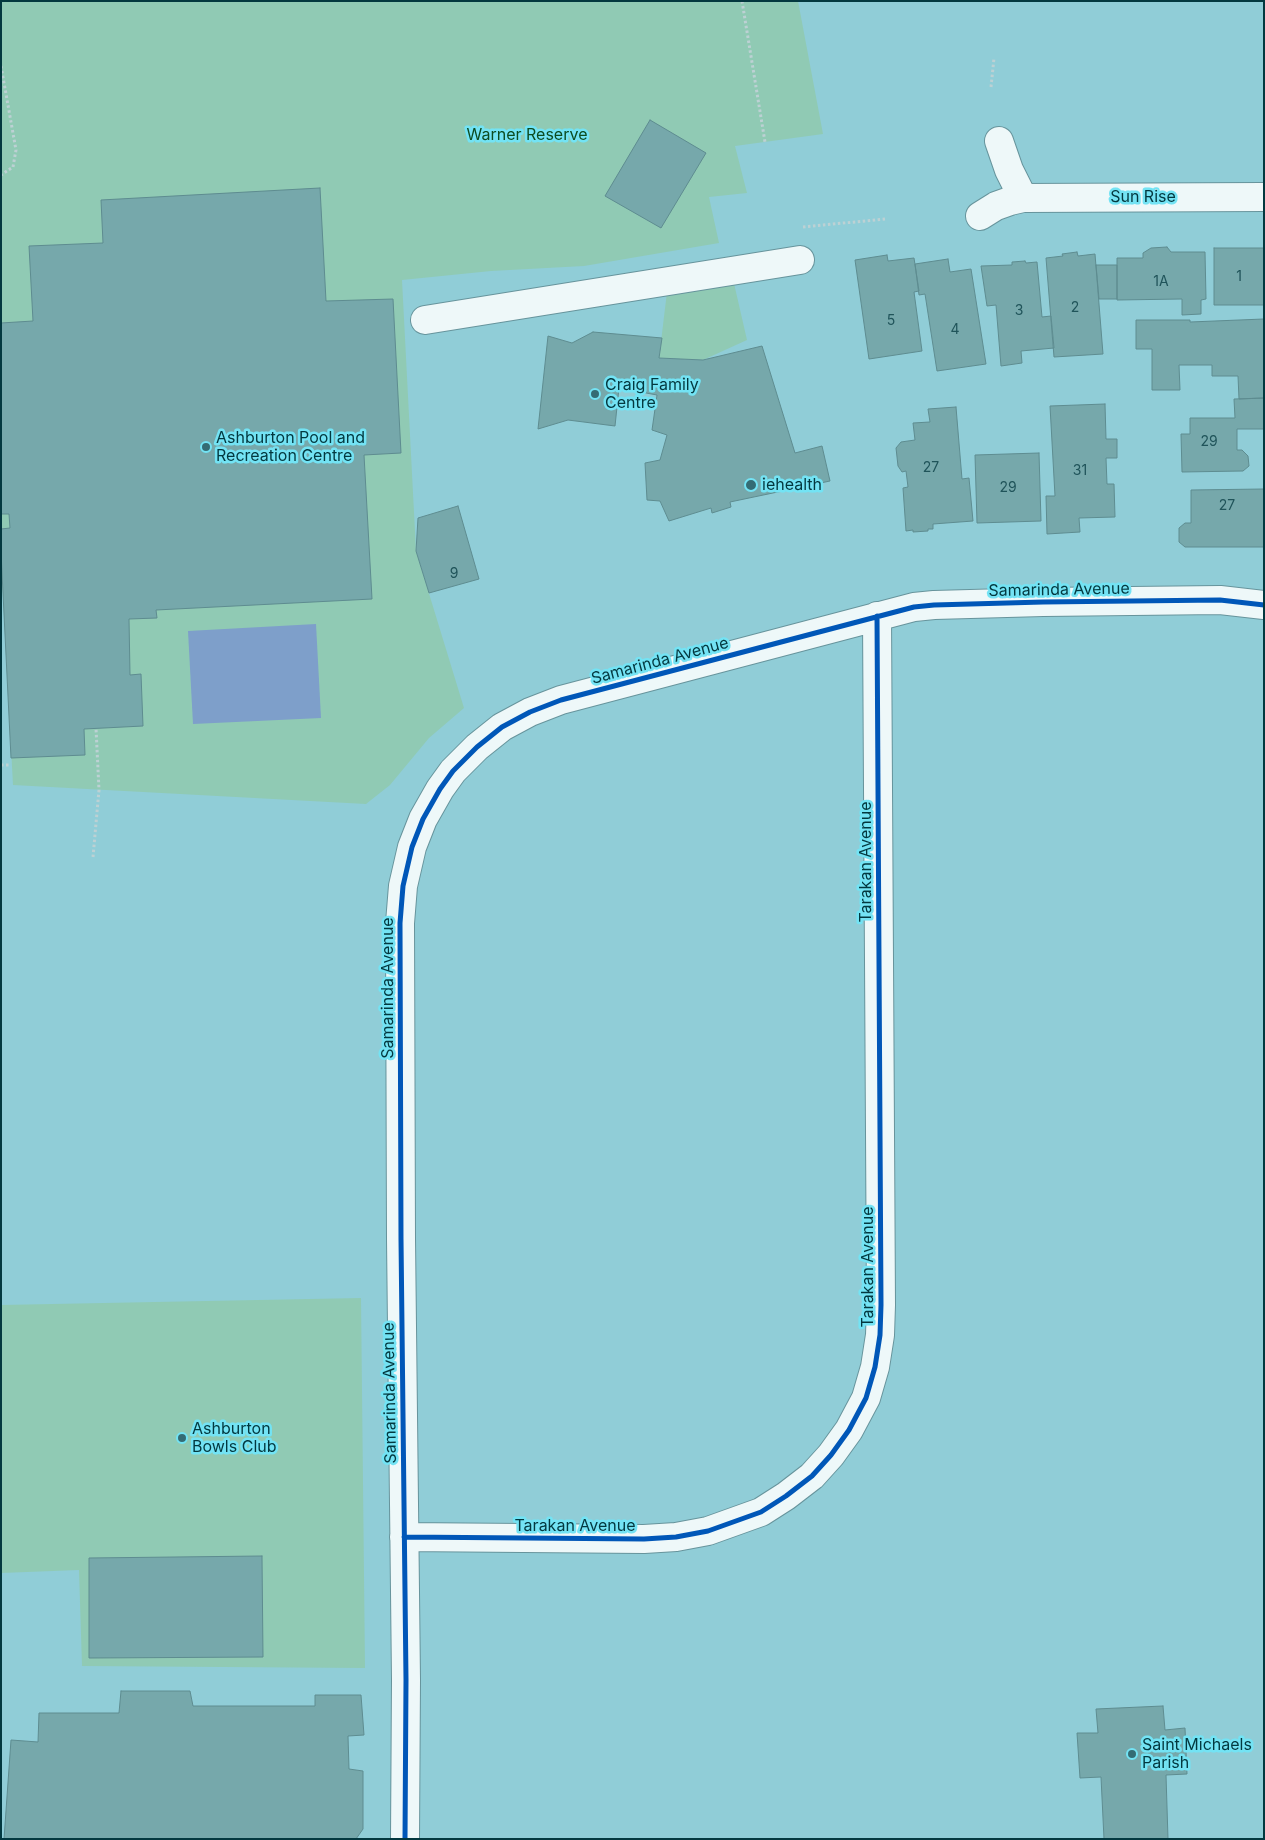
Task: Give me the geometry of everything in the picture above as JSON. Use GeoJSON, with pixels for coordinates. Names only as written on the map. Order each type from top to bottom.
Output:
{"type":"FeatureCollection","features":[{"type":"Feature","properties":{"kind":"street"},"geometry":{"type":"LineString","coordinates":[[999,141],[1009,170],[1023,198]]}},
{"type":"Feature","properties":{"kind":"street","name":"Sun Rise"},"geometry":{"type":"LineString","coordinates":[[980,216],[1003,203],[1023,198],[1264,197]]}},
{"type":"Feature","properties":{"kind":"street"},"geometry":{"type":"LineString","coordinates":[[425,320],[800,260]]}},
{"type":"Feature","properties":{"kind":"street","name":"Samarinda Avenue"},"geometry":{"type":"LineString","coordinates":[[405,1839],[406,1680],[401,1239],[400,923],[403,886],[412,848],[423,819],[440,789],[453,771],[477,747],[502,728],[530,712],[561,700],[914,607],[934,605],[1220,600],[1264,595]]}},
{"type":"Feature","properties":{"kind":"street","name":"Samarinda Avenue"},"geometry":{"type":"LineString","coordinates":[[1220,600],[1264,605]]}},
{"type":"Feature","properties":{"kind":"street","name":"Tarakan Avenue"},"geometry":{"type":"LineString","coordinates":[[404,1537],[644,1539],[708,1531],[761,1512],[812,1476],[831,1455],[849,1430],[866,1398],[875,1367],[880,1335],[881,1305],[877,616]]}},
{"type":"Feature","properties":{"kind":"path"},"geometry":{"type":"LineString","coordinates":[[742,1],[765,142]]}},
{"type":"Feature","properties":{"kind":"path"},"geometry":{"type":"LineString","coordinates":[[991,87],[994,58]]}},
{"type":"Feature","properties":{"kind":"path"},"geometry":{"type":"LineString","coordinates":[[1,66],[16,150],[16,159],[13,166],[1,175]]}},
{"type":"Feature","properties":{"kind":"path"},"geometry":{"type":"LineString","coordinates":[[800,228],[885,219]]}},
{"type":"Feature","properties":{"kind":"path"},"geometry":{"type":"LineString","coordinates":[[93,857],[98,790],[96,728]]}},
{"type":"Feature","properties":{"kind":"path"},"geometry":{"type":"LineString","coordinates":[[1,765],[11,765]]}},
{"type":"Feature","properties":{"kind":"green space","name":"Ashburton Pool and Recreation Centre"},"geometry":{"type":"Polygon","coordinates":[[[1,1],[798,1],[823,134],[735,146],[747,193],[709,197],[719,243],[584,266],[491,271],[402,280],[416,551],[464,708],[429,738],[390,785],[366,804],[13,785],[1,560],[1,1]]]}},
{"type":"Feature","properties":{"kind":"green space"},"geometry":{"type":"Polygon","coordinates":[[[733,279],[747,340],[703,360],[659,358],[667,292],[733,279]]]}},
{"type":"Feature","properties":{"kind":"green space","name":"Ashburton Bowls Club"},"geometry":{"type":"Polygon","coordinates":[[[361,1298],[365,1668],[82,1666],[79,1570],[1,1573],[1,1305],[361,1298]]]}},
{"type":"Feature","properties":{"kind":"water"},"geometry":{"type":"Polygon","coordinates":[[[316,624],[321,718],[193,724],[188,631],[316,624]]]}},
{"type":"Feature","properties":{"kind":"building"},"geometry":{"type":"Polygon","coordinates":[[[650,120],[706,153],[661,228],[605,196],[650,120]]]}},
{"type":"Feature","properties":{"kind":"building","name":"Ashburton Pool and Recreation Centre"},"geometry":{"type":"Polygon","coordinates":[[[320,188],[326,301],[393,299],[401,453],[364,455],[372,599],[156,610],[157,618],[129,619],[130,675],[141,674],[143,726],[84,729],[85,755],[11,758],[1,552],[1,529],[10,528],[9,514],[1,514],[1,323],[33,321],[29,246],[103,243],[101,200],[320,188]]]}},
{"type":"Feature","properties":{"kind":"building"},"geometry":{"type":"Polygon","coordinates":[[[1167,247],[1171,252],[1205,252],[1206,299],[1201,300],[1201,314],[1182,315],[1182,299],[1117,300],[1117,258],[1143,258],[1143,253],[1151,248],[1167,247]]]}},
{"type":"Feature","properties":{"kind":"building"},"geometry":{"type":"Polygon","coordinates":[[[1214,248],[1264,248],[1264,305],[1214,305],[1214,248]]]}},
{"type":"Feature","properties":{"kind":"building"},"geometry":{"type":"Polygon","coordinates":[[[1077,252],[1078,256],[1095,254],[1103,354],[1054,357],[1046,258],[1077,252]]]}},
{"type":"Feature","properties":{"kind":"building"},"geometry":{"type":"Polygon","coordinates":[[[887,255],[888,261],[914,258],[919,291],[914,292],[922,351],[869,359],[855,260],[887,255]]]}},
{"type":"Feature","properties":{"kind":"building"},"geometry":{"type":"Polygon","coordinates":[[[948,259],[950,272],[971,269],[986,364],[937,371],[925,294],[919,295],[915,264],[948,259]]]}},
{"type":"Feature","properties":{"kind":"building"},"geometry":{"type":"Polygon","coordinates":[[[1025,261],[1026,263],[1037,262],[1042,317],[1051,316],[1054,348],[1021,351],[1022,363],[1001,366],[996,305],[987,306],[981,266],[1012,265],[1012,262],[1025,261]]]}},
{"type":"Feature","properties":{"kind":"building"},"geometry":{"type":"Polygon","coordinates":[[[1096,265],[1117,265],[1117,299],[1099,299],[1096,265]]]}},
{"type":"Feature","properties":{"kind":"building"},"geometry":{"type":"Polygon","coordinates":[[[1264,319],[1264,398],[1239,399],[1238,376],[1212,376],[1212,365],[1179,365],[1180,390],[1152,390],[1152,349],[1136,349],[1136,320],[1190,320],[1190,322],[1264,319]]]}},
{"type":"Feature","properties":{"kind":"building"},"geometry":{"type":"Polygon","coordinates":[[[593,332],[662,338],[659,358],[703,360],[762,346],[795,453],[822,446],[830,481],[730,502],[731,507],[712,513],[711,508],[669,521],[660,501],[647,500],[645,463],[660,460],[667,435],[652,430],[657,395],[619,388],[615,426],[568,420],[538,429],[548,336],[572,343],[593,332]]]}},
{"type":"Feature","properties":{"kind":"building"},"geometry":{"type":"Polygon","coordinates":[[[1264,398],[1264,429],[1237,429],[1237,450],[1242,450],[1248,456],[1249,466],[1243,471],[1182,472],[1181,434],[1190,434],[1190,418],[1235,418],[1234,399],[1264,398]]]}},
{"type":"Feature","properties":{"kind":"building"},"geometry":{"type":"Polygon","coordinates":[[[1105,404],[1106,439],[1117,439],[1117,458],[1106,458],[1107,484],[1114,484],[1115,517],[1079,518],[1080,532],[1047,534],[1046,496],[1055,496],[1050,406],[1105,404]]]}},
{"type":"Feature","properties":{"kind":"building"},"geometry":{"type":"Polygon","coordinates":[[[956,407],[962,479],[969,478],[973,521],[933,524],[933,529],[928,529],[928,531],[906,531],[903,488],[908,487],[906,471],[902,472],[898,466],[896,448],[901,442],[915,440],[913,423],[930,422],[928,409],[956,407]]]}},
{"type":"Feature","properties":{"kind":"building"},"geometry":{"type":"Polygon","coordinates":[[[1039,453],[1041,521],[977,523],[975,455],[1039,453]]]}},
{"type":"Feature","properties":{"kind":"building"},"geometry":{"type":"Polygon","coordinates":[[[1264,489],[1264,547],[1185,547],[1179,542],[1179,528],[1185,523],[1191,523],[1191,490],[1264,489]]]}},
{"type":"Feature","properties":{"kind":"building"},"geometry":{"type":"Polygon","coordinates":[[[458,506],[479,579],[429,593],[416,551],[418,518],[458,506]]]}},
{"type":"Feature","properties":{"kind":"building"},"geometry":{"type":"Polygon","coordinates":[[[262,1556],[263,1657],[89,1658],[89,1558],[262,1556]]]}},
{"type":"Feature","properties":{"kind":"building"},"geometry":{"type":"Polygon","coordinates":[[[121,1691],[190,1691],[193,1706],[315,1706],[315,1695],[361,1695],[364,1735],[348,1736],[349,1769],[363,1771],[363,1829],[356,1839],[4,1839],[11,1740],[38,1742],[39,1713],[119,1713],[121,1691]]]}},
{"type":"Feature","properties":{"kind":"building","name":"Saint Michaels Parish"},"geometry":{"type":"Polygon","coordinates":[[[1163,1706],[1165,1730],[1185,1728],[1187,1774],[1166,1775],[1168,1839],[1104,1839],[1101,1777],[1080,1778],[1077,1733],[1098,1733],[1096,1709],[1163,1706]]]}},
{"type":"Feature","properties":{"kind":"cycle path"},"geometry":{"type":"LineString","coordinates":[[405,1839],[406,1680],[401,1239],[400,923],[403,886],[412,847],[423,819],[440,789],[453,771],[477,747],[502,727],[530,712],[561,700],[914,607],[1043,602],[1220,600],[1264,605]]}},
{"type":"Feature","properties":{"kind":"cycle path"},"geometry":{"type":"LineString","coordinates":[[404,1537],[644,1539],[676,1537],[708,1531],[761,1512],[812,1476],[831,1455],[849,1430],[866,1398],[875,1367],[880,1335],[881,1305],[877,616]]}},
{"type":"Feature","properties":{"kind":"place","name":"Craig Family Centre"},"geometry":{"type":"Point","coordinates":[595,394]}},
{"type":"Feature","properties":{"kind":"place","name":"Ashburton Pool and Recreation Centre"},"geometry":{"type":"Point","coordinates":[206,447]}},
{"type":"Feature","properties":{"kind":"place","name":"iehealth"},"geometry":{"type":"Point","coordinates":[751,485]}},
{"type":"Feature","properties":{"kind":"place","name":"Ashburton Bowls Club"},"geometry":{"type":"Point","coordinates":[182,1438]}},
{"type":"Feature","properties":{"kind":"place","name":"Saint Michaels Parish"},"geometry":{"type":"Point","coordinates":[1132,1754]}},
{"type":"Feature","properties":{"kind":"park label","name":"Warner Reserve"},"geometry":{"type":"Point","coordinates":[527,135]}}]}
